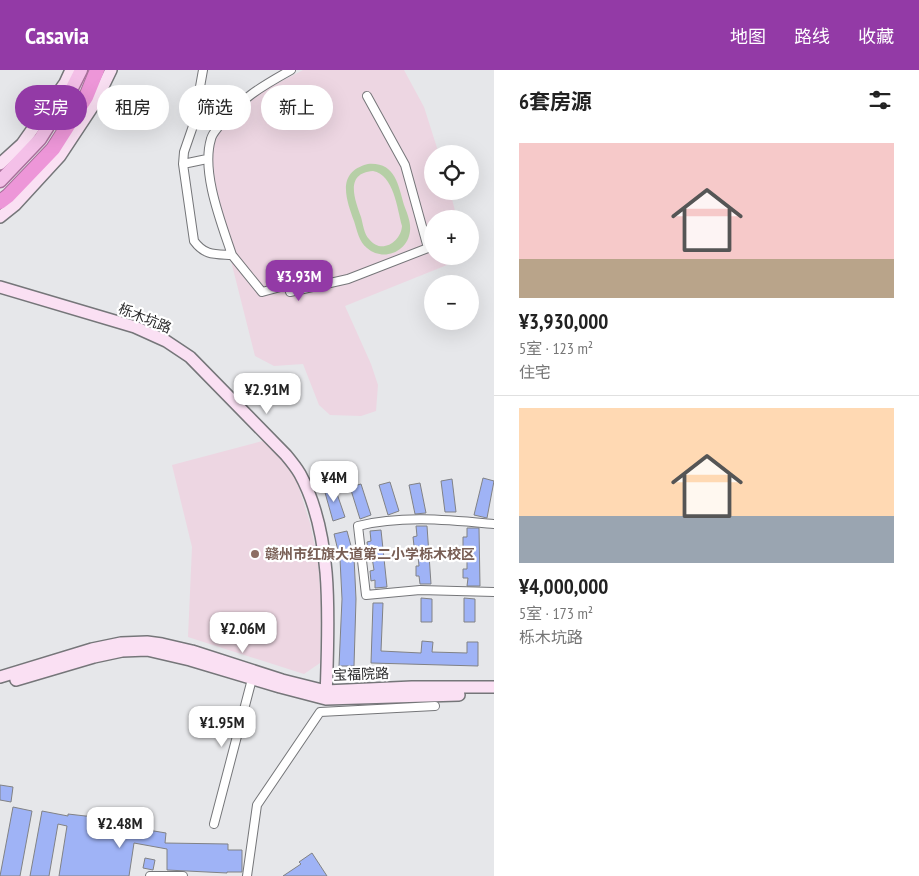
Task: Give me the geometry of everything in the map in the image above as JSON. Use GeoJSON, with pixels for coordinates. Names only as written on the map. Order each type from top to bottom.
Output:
{"type":"FeatureCollection","features":[{"type":"Feature","properties":{"kind":"highway"},"geometry":{"type":"LineString","coordinates":[[0,191],[48,142],[79,93],[89,70]]}},
{"type":"Feature","properties":{"kind":"highway"},"geometry":{"type":"LineString","coordinates":[[0,202],[8,196],[53,148],[86,97],[98,70]]}},
{"type":"Feature","properties":{"kind":"main road"},"geometry":{"type":"LineString","coordinates":[[0,164],[22,144],[65,84],[71,70]]}},
{"type":"Feature","properties":{"kind":"main road"},"geometry":{"type":"LineString","coordinates":[[0,181],[40,139],[81,70]]}},
{"type":"Feature","properties":{"kind":"main road"},"geometry":{"type":"LineString","coordinates":[[0,209],[12,201],[57,152],[91,101],[104,70]]}},
{"type":"Feature","properties":{"kind":"main road"},"geometry":{"type":"LineString","coordinates":[[0,217],[16,206],[60,156],[95,103],[111,70]]}},
{"type":"Feature","properties":{"kind":"main road","name":"栎木坑路"},"geometry":{"type":"LineString","coordinates":[[0,286],[135,327],[166,341],[190,357],[286,455],[299,474],[308,494],[318,524],[326,566],[328,600],[326,695]]}},
{"type":"Feature","properties":{"kind":"main road","name":"宝福院路"},"geometry":{"type":"LineString","coordinates":[[0,677],[92,649],[132,642],[162,644],[192,651],[253,675]]}},
{"type":"Feature","properties":{"kind":"main road","name":"宝福院路"},"geometry":{"type":"LineString","coordinates":[[0,684],[94,658],[133,650],[161,652],[326,695],[494,694]]}},
{"type":"Feature","properties":{"kind":"main road","name":"宝福院路"},"geometry":{"type":"LineString","coordinates":[[326,695],[412,687],[494,687]]}},
{"type":"Feature","properties":{"kind":"street"},"geometry":{"type":"LineString","coordinates":[[203,70],[192,126],[184,152],[183,164],[194,241],[198,248],[206,253],[232,255]]}},
{"type":"Feature","properties":{"kind":"street"},"geometry":{"type":"LineString","coordinates":[[291,70],[259,88],[229,113],[211,137],[208,159],[213,191],[232,255],[262,292],[288,285],[290,292],[348,279],[428,248],[405,165],[367,96]]}},
{"type":"Feature","properties":{"kind":"street"},"geometry":{"type":"LineString","coordinates":[[183,164],[208,159]]}},
{"type":"Feature","properties":{"kind":"street"},"geometry":{"type":"LineString","coordinates":[[494,524],[445,520],[379,521],[358,526],[366,595],[420,590],[494,592]]}},
{"type":"Feature","properties":{"kind":"street"},"geometry":{"type":"LineString","coordinates":[[214,824],[253,675]]}},
{"type":"Feature","properties":{"kind":"street"},"geometry":{"type":"LineString","coordinates":[[247,876],[257,805],[320,712],[435,706]]}},
{"type":"Feature","properties":{"kind":"street"},"geometry":{"type":"LineString","coordinates":[[150,876],[183,876]]}},
{"type":"Feature","properties":{"kind":"shaded area"},"geometry":{"type":"Polygon","coordinates":[[[303,70],[404,70],[424,107],[436,145],[424,145],[424,200],[452,200],[455,210],[424,210],[424,265],[447,265],[345,306],[371,364],[378,385],[376,411],[361,416],[330,415],[319,405],[303,364],[274,366],[255,356],[232,265],[215,182],[212,153],[215,137],[220,130],[251,130],[251,101],[261,92],[261,130],[333,130],[333,85],[274,85],[303,70]]]}},
{"type":"Feature","properties":{"kind":"shaded area","name":"赣州市红旗大道第二小学栎木校区"},"geometry":{"type":"Polygon","coordinates":[[[266,440],[295,475],[310,523],[318,561],[321,601],[320,663],[304,674],[188,637],[192,547],[172,465],[266,440]]]}},
{"type":"Feature","properties":{"kind":"green space"},"geometry":{"type":"Polygon","coordinates":[[[368,164],[377,164],[390,171],[397,182],[410,224],[410,231],[405,244],[394,253],[380,254],[373,252],[362,243],[359,236],[346,195],[347,180],[351,173],[368,164]],[[373,171],[364,173],[358,177],[354,188],[356,203],[366,234],[374,244],[384,246],[390,244],[398,237],[402,226],[394,193],[386,179],[373,171]]]}},
{"type":"Feature","properties":{"kind":"building"},"geometry":{"type":"Polygon","coordinates":[[[483,478],[494,481],[487,518],[474,515],[483,478]]]}},
{"type":"Feature","properties":{"kind":"building"},"geometry":{"type":"Polygon","coordinates":[[[452,479],[456,512],[445,512],[441,481],[452,479]]]}},
{"type":"Feature","properties":{"kind":"building"},"geometry":{"type":"Polygon","coordinates":[[[390,482],[399,511],[388,515],[379,485],[390,482]]]}},
{"type":"Feature","properties":{"kind":"building"},"geometry":{"type":"Polygon","coordinates":[[[420,483],[426,513],[415,514],[409,485],[420,483]]]}},
{"type":"Feature","properties":{"kind":"building"},"geometry":{"type":"Polygon","coordinates":[[[361,484],[371,515],[360,519],[350,487],[361,484]]]}},
{"type":"Feature","properties":{"kind":"building"},"geometry":{"type":"Polygon","coordinates":[[[334,485],[345,517],[333,521],[324,489],[334,485]]]}},
{"type":"Feature","properties":{"kind":"building"},"geometry":{"type":"Polygon","coordinates":[[[416,526],[427,526],[431,584],[420,584],[419,576],[416,576],[416,566],[419,566],[417,546],[414,546],[413,537],[417,536],[416,526]]]}},
{"type":"Feature","properties":{"kind":"building"},"geometry":{"type":"Polygon","coordinates":[[[467,528],[479,528],[480,586],[467,586],[468,578],[463,578],[463,569],[467,569],[467,547],[463,547],[463,537],[467,537],[467,528]]]}},
{"type":"Feature","properties":{"kind":"building"},"geometry":{"type":"Polygon","coordinates":[[[381,530],[387,587],[375,588],[375,580],[371,581],[370,571],[374,570],[371,551],[368,551],[367,542],[371,541],[370,531],[381,530]]]}},
{"type":"Feature","properties":{"kind":"building"},"geometry":{"type":"Polygon","coordinates":[[[347,531],[354,557],[356,599],[354,666],[339,666],[342,599],[340,559],[334,534],[347,531]]]}},
{"type":"Feature","properties":{"kind":"building"},"geometry":{"type":"Polygon","coordinates":[[[421,598],[432,599],[432,622],[421,622],[421,598]]]}},
{"type":"Feature","properties":{"kind":"building"},"geometry":{"type":"Polygon","coordinates":[[[464,598],[475,599],[475,622],[464,622],[464,598]]]}},
{"type":"Feature","properties":{"kind":"building"},"geometry":{"type":"Polygon","coordinates":[[[373,603],[383,603],[381,651],[421,653],[422,641],[433,642],[432,652],[467,653],[467,642],[478,642],[478,666],[371,663],[373,603]]]}},
{"type":"Feature","properties":{"kind":"building"},"geometry":{"type":"Polygon","coordinates":[[[0,785],[13,787],[11,802],[0,800],[0,785]]]}},
{"type":"Feature","properties":{"kind":"building"},"geometry":{"type":"Polygon","coordinates":[[[13,807],[32,811],[20,876],[0,876],[13,807]]]}},
{"type":"Feature","properties":{"kind":"building"},"geometry":{"type":"Polygon","coordinates":[[[42,811],[68,816],[68,814],[94,817],[136,825],[136,828],[166,833],[165,843],[228,844],[228,850],[242,850],[242,872],[167,870],[167,849],[134,843],[129,876],[59,876],[67,826],[58,824],[49,876],[30,876],[42,811]]]}},
{"type":"Feature","properties":{"kind":"building"},"geometry":{"type":"Polygon","coordinates":[[[312,853],[327,876],[283,876],[301,864],[299,862],[312,853]]]}},
{"type":"Feature","properties":{"kind":"building"},"geometry":{"type":"Polygon","coordinates":[[[145,858],[155,860],[153,870],[143,868],[145,858]]]}},
{"type":"Feature","properties":{"kind":"place","name":"赣州市红旗大道第二小学栎木校区"},"geometry":{"type":"Point","coordinates":[255,554]}}]}
